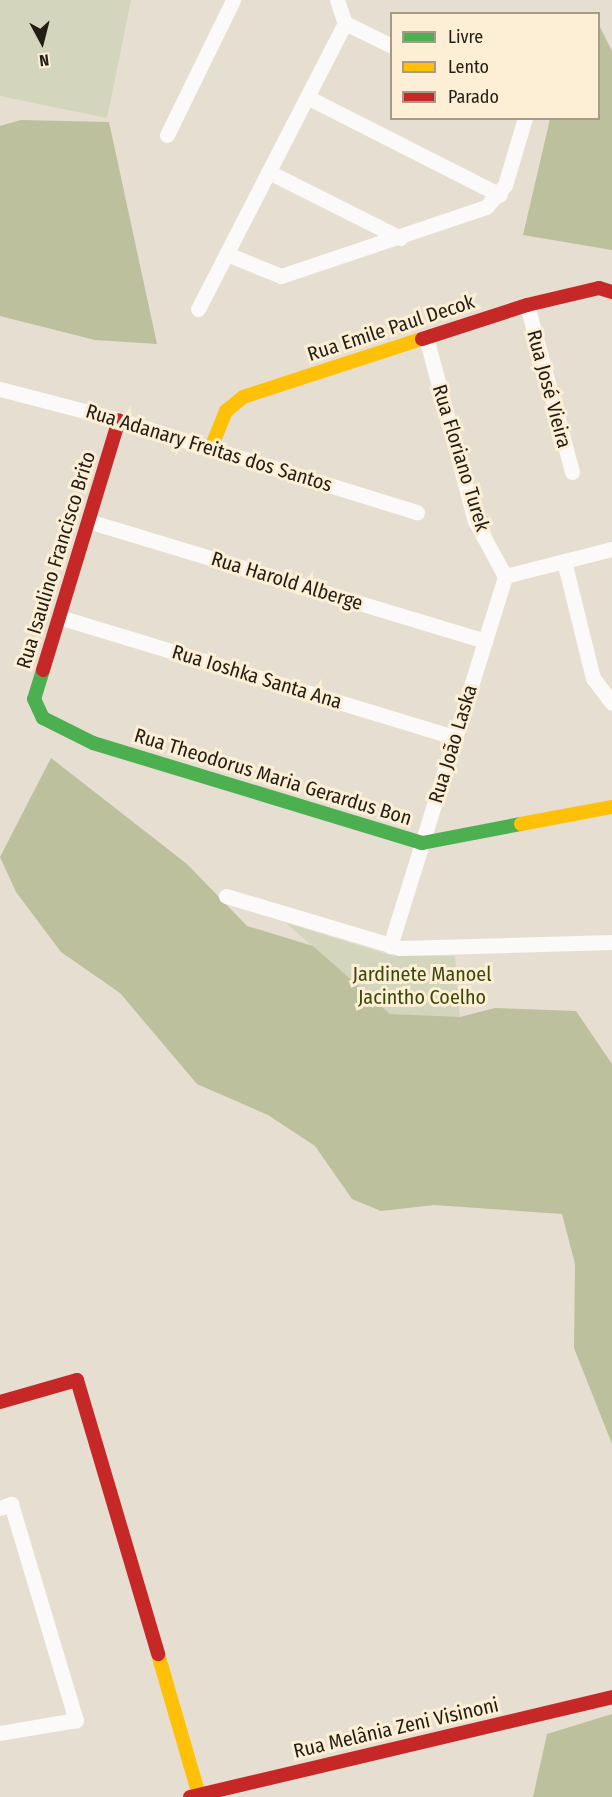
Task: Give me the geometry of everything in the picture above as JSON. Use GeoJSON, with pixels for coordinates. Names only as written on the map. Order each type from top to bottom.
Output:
{"type":"FeatureCollection","features":[{"type":"Feature","properties":{"kind":"street"},"geometry":{"type":"LineString","coordinates":[[167,135],[233,0]]}},
{"type":"Feature","properties":{"kind":"street"},"geometry":{"type":"LineString","coordinates":[[198,309],[345,23],[338,0]]}},
{"type":"Feature","properties":{"kind":"street"},"geometry":{"type":"LineString","coordinates":[[345,23],[390,45]]}},
{"type":"Feature","properties":{"kind":"street"},"geometry":{"type":"LineString","coordinates":[[307,97],[500,195]]}},
{"type":"Feature","properties":{"kind":"street"},"geometry":{"type":"LineString","coordinates":[[226,254],[281,276],[400,238],[486,207],[500,195],[524,120]]}},
{"type":"Feature","properties":{"kind":"street"},"geometry":{"type":"LineString","coordinates":[[268,172],[400,238]]}},
{"type":"Feature","properties":{"kind":"street","name":"Rua Emile Paul Decok"},"geometry":{"type":"LineString","coordinates":[[212,448],[226,411],[243,398],[527,305],[599,288],[612,292]]}},
{"type":"Feature","properties":{"kind":"street","name":"Rua José Vieira"},"geometry":{"type":"LineString","coordinates":[[527,305],[572,472]]}},
{"type":"Feature","properties":{"kind":"street","name":"Rua Floriano Turek"},"geometry":{"type":"LineString","coordinates":[[426,337],[475,521],[505,576]]}},
{"type":"Feature","properties":{"kind":"street","name":"Rua Adanary Freitas dos Santos"},"geometry":{"type":"LineString","coordinates":[[0,389],[119,420],[417,512]]}},
{"type":"Feature","properties":{"kind":"street","name":"Rua Isaulino Francisco Brito"},"geometry":{"type":"LineString","coordinates":[[37,712],[34,699],[119,420]]}},
{"type":"Feature","properties":{"kind":"street","name":"Rua Harold Alberge"},"geometry":{"type":"LineString","coordinates":[[88,521],[485,641]]}},
{"type":"Feature","properties":{"kind":"street"},"geometry":{"type":"LineString","coordinates":[[505,576],[612,549]]}},
{"type":"Feature","properties":{"kind":"street"},"geometry":{"type":"LineString","coordinates":[[564,561],[593,678],[612,703]]}},
{"type":"Feature","properties":{"kind":"street","name":"Rua João Laska"},"geometry":{"type":"LineString","coordinates":[[390,946],[505,576]]}},
{"type":"Feature","properties":{"kind":"street","name":"Rua Ioshka Santa Ana"},"geometry":{"type":"LineString","coordinates":[[59,617],[455,737]]}},
{"type":"Feature","properties":{"kind":"street","name":"Rua Theodorus Maria Gerardus Bon"},"geometry":{"type":"LineString","coordinates":[[37,712],[52,726],[93,743],[422,843],[612,807]]}},
{"type":"Feature","properties":{"kind":"street"},"geometry":{"type":"LineString","coordinates":[[226,896],[390,946],[612,942]]}},
{"type":"Feature","properties":{"kind":"street"},"geometry":{"type":"LineString","coordinates":[[0,1402],[77,1380],[194,1796]]}},
{"type":"Feature","properties":{"kind":"street"},"geometry":{"type":"LineString","coordinates":[[0,1508],[11,1504],[76,1720],[0,1733]]}},
{"type":"Feature","properties":{"kind":"street","name":"Rua Melânia Zeni Visinoni"},"geometry":{"type":"LineString","coordinates":[[194,1796],[612,1697]]}},
{"type":"Feature","properties":{"kind":"green space"},"geometry":{"type":"Polygon","coordinates":[[[0,0],[131,0],[107,118],[0,96],[0,0]]]}},
{"type":"Feature","properties":{"kind":"green space"},"geometry":{"type":"Polygon","coordinates":[[[600,27],[612,51],[612,250],[523,235],[550,120],[600,120],[600,27]]]}},
{"type":"Feature","properties":{"kind":"green space"},"geometry":{"type":"Polygon","coordinates":[[[21,120],[109,122],[157,344],[95,340],[0,316],[0,126],[21,120]]]}},
{"type":"Feature","properties":{"kind":"green space"},"geometry":{"type":"Polygon","coordinates":[[[51,758],[187,864],[247,926],[313,946],[390,1014],[460,1017],[495,1008],[576,1011],[612,1064],[612,1444],[574,1348],[575,1264],[562,1214],[434,1205],[381,1211],[352,1199],[315,1146],[268,1115],[197,1084],[120,993],[61,952],[16,892],[0,857],[51,758]]]}},
{"type":"Feature","properties":{"kind":"green space","name":"Jardinete Manoel Jacintho Coelho"},"geometry":{"type":"Polygon","coordinates":[[[286,923],[393,956],[455,956],[460,1018],[390,1014],[286,923]]]}},
{"type":"Feature","properties":{"kind":"green space"},"geometry":{"type":"Polygon","coordinates":[[[612,1714],[612,1797],[533,1797],[547,1734],[612,1714]]]}},
{"type":"Feature","properties":{"kind":"traffic: fast"},"geometry":{"type":"LineString","coordinates":[[43,670],[34,699],[43,718],[93,743],[422,843],[521,824]]}},
{"type":"Feature","properties":{"kind":"traffic: slow"},"geometry":{"type":"LineString","coordinates":[[211,448],[226,411],[243,397],[422,339]]}},
{"type":"Feature","properties":{"kind":"traffic: slow"},"geometry":{"type":"LineString","coordinates":[[521,824],[612,807]]}},
{"type":"Feature","properties":{"kind":"traffic: slow"},"geometry":{"type":"LineString","coordinates":[[158,1654],[199,1795]]}},
{"type":"Feature","properties":{"kind":"traffic: jam"},"geometry":{"type":"LineString","coordinates":[[422,339],[527,305],[599,288],[612,292]]}},
{"type":"Feature","properties":{"kind":"traffic: jam"},"geometry":{"type":"LineString","coordinates":[[43,670],[119,420]]}},
{"type":"Feature","properties":{"kind":"traffic: jam"},"geometry":{"type":"LineString","coordinates":[[0,1402],[77,1380],[158,1654]]}},
{"type":"Feature","properties":{"kind":"traffic: jam"},"geometry":{"type":"LineString","coordinates":[[190,1797],[612,1697]]}}]}
